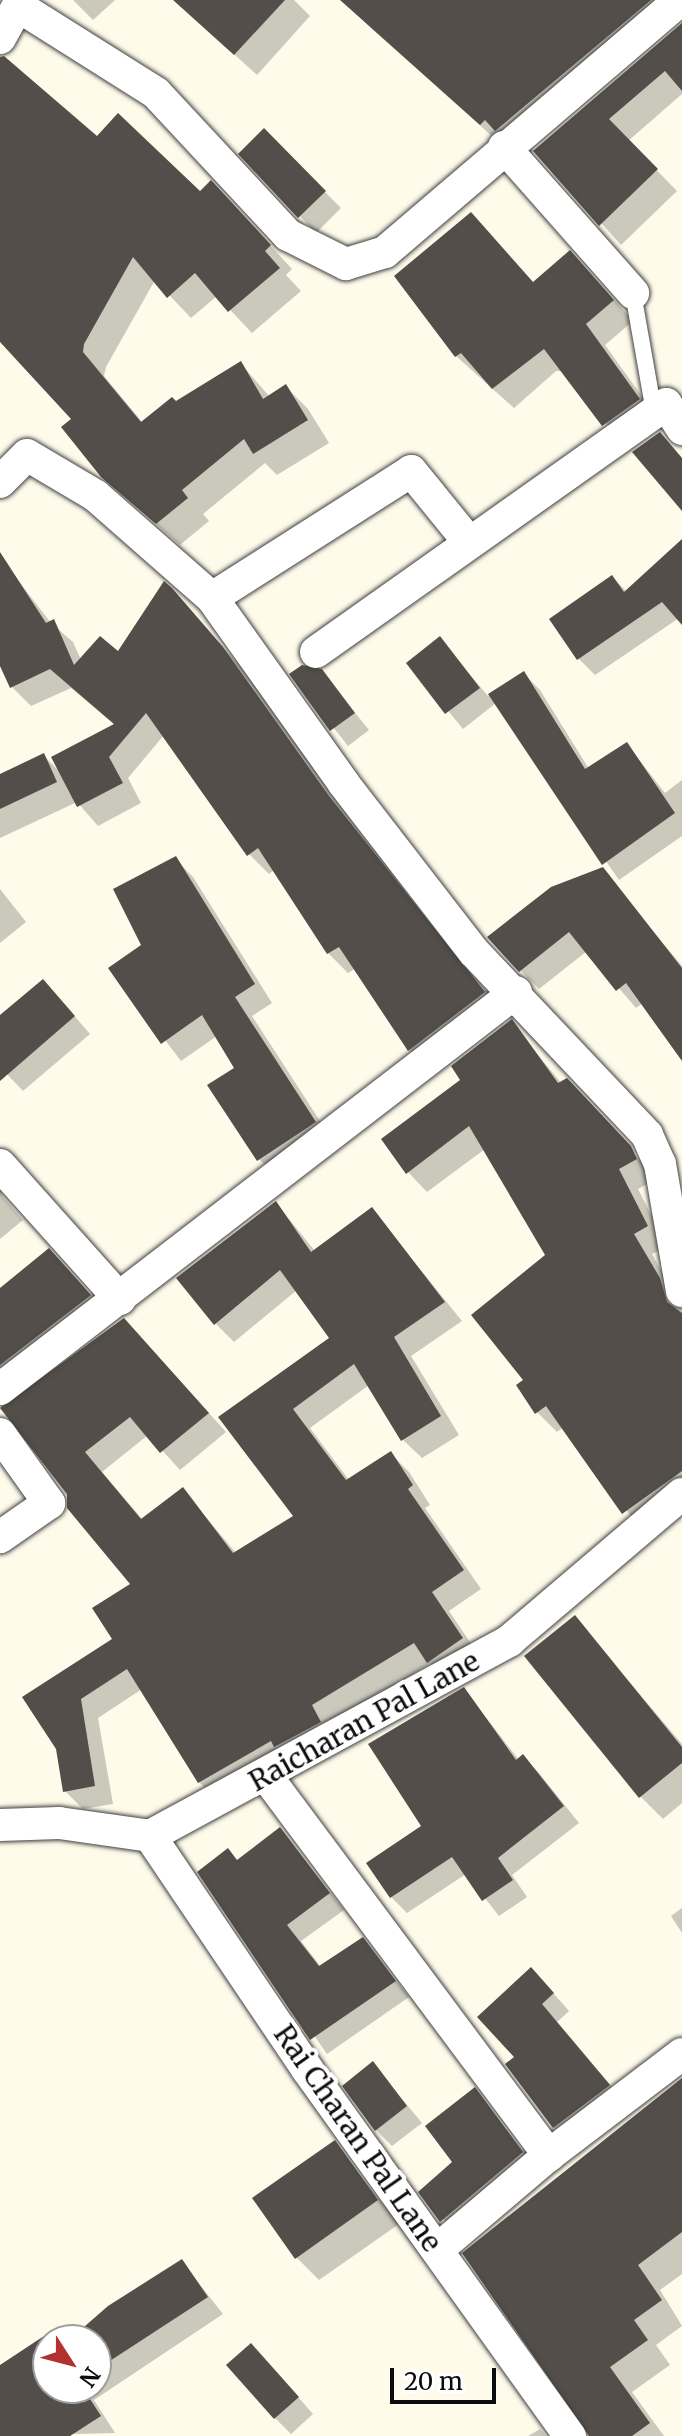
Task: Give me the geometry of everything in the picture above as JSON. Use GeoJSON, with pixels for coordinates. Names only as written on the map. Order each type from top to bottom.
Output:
{"type":"FeatureCollection","features":[{"type":"Feature","properties":{"kind":"street"},"geometry":{"type":"LineString","coordinates":[[0,38],[18,6],[156,93],[288,235],[346,264],[385,252],[504,147],[680,0]]}},
{"type":"Feature","properties":{"kind":"street"},"geometry":{"type":"LineString","coordinates":[[504,147],[633,293]]}},
{"type":"Feature","properties":{"kind":"street"},"geometry":{"type":"LineString","coordinates":[[316,652],[468,541],[666,404],[682,429]]}},
{"type":"Feature","properties":{"kind":"street"},"geometry":{"type":"LineString","coordinates":[[0,482],[27,455],[96,496],[212,598],[344,784],[474,952],[516,992],[647,1135],[671,1156],[682,1291]]}},
{"type":"Feature","properties":{"kind":"street"},"geometry":{"type":"LineString","coordinates":[[212,598],[411,471],[468,541]]}},
{"type":"Feature","properties":{"kind":"street"},"geometry":{"type":"LineString","coordinates":[[0,1389],[516,992]]}},
{"type":"Feature","properties":{"kind":"street"},"geometry":{"type":"LineString","coordinates":[[0,1165],[120,1299]]}},
{"type":"Feature","properties":{"kind":"street"},"geometry":{"type":"LineString","coordinates":[[0,1434],[49,1503],[0,1537]]}},
{"type":"Feature","properties":{"kind":"street","name":"Raicharan Pal Lane"},"geometry":{"type":"LineString","coordinates":[[150,1836],[267,1777],[509,1641],[682,1494]]}},
{"type":"Feature","properties":{"kind":"street"},"geometry":{"type":"LineString","coordinates":[[267,1777],[549,2155]]}},
{"type":"Feature","properties":{"kind":"street"},"geometry":{"type":"LineString","coordinates":[[0,1825],[59,1823],[150,1836]]}},
{"type":"Feature","properties":{"kind":"street","name":"Rai Charan Pal Lane"},"geometry":{"type":"LineString","coordinates":[[150,1836],[307,2069],[570,2436]]}},
{"type":"Feature","properties":{"kind":"street"},"geometry":{"type":"LineString","coordinates":[[437,2250],[549,2155],[682,2054]]}},
{"type":"Feature","properties":{"kind":"lane"},"geometry":{"type":"LineString","coordinates":[[633,293],[654,412]]}},
{"type":"Feature","properties":{"kind":"building"},"geometry":{"type":"Polygon","coordinates":[[[173,0],[285,0],[234,55],[173,0]]]}},
{"type":"Feature","properties":{"kind":"building"},"geometry":{"type":"Polygon","coordinates":[[[340,0],[651,0],[495,131],[485,120],[480,125],[340,0]]]}},
{"type":"Feature","properties":{"kind":"building"},"geometry":{"type":"Polygon","coordinates":[[[682,23],[682,91],[665,71],[609,119],[658,169],[599,226],[533,151],[682,23]]]}},
{"type":"Feature","properties":{"kind":"building"},"geometry":{"type":"Polygon","coordinates":[[[4,56],[97,136],[118,113],[200,191],[211,180],[271,245],[265,251],[280,268],[228,312],[195,273],[167,298],[133,257],[84,344],[83,352],[141,422],[172,397],[176,401],[241,361],[263,399],[286,384],[308,420],[253,454],[244,439],[182,490],[188,498],[156,524],[101,477],[61,427],[71,419],[0,342],[0,57],[4,56]]]}},
{"type":"Feature","properties":{"kind":"building"},"geometry":{"type":"Polygon","coordinates":[[[264,128],[326,191],[298,218],[238,154],[264,128]]]}},
{"type":"Feature","properties":{"kind":"building"},"geometry":{"type":"Polygon","coordinates":[[[471,212],[533,282],[570,250],[614,300],[586,324],[640,399],[602,426],[544,349],[492,389],[461,353],[455,357],[394,276],[471,212]]]}},
{"type":"Feature","properties":{"kind":"building"},"geometry":{"type":"Polygon","coordinates":[[[660,432],[682,458],[682,511],[632,452],[660,432]]]}},
{"type":"Feature","properties":{"kind":"building"},"geometry":{"type":"Polygon","coordinates":[[[682,539],[682,625],[662,602],[577,660],[549,619],[612,575],[624,592],[682,539]]]}},
{"type":"Feature","properties":{"kind":"building"},"geometry":{"type":"Polygon","coordinates":[[[0,552],[46,623],[54,619],[74,665],[100,636],[118,651],[164,581],[172,588],[223,647],[329,796],[485,992],[408,1051],[339,947],[327,954],[258,848],[247,856],[146,713],[109,757],[123,783],[77,807],[51,757],[114,724],[50,669],[10,688],[0,666],[0,552]]]}},
{"type":"Feature","properties":{"kind":"building"},"geometry":{"type":"Polygon","coordinates":[[[440,636],[480,688],[445,714],[406,663],[440,636]]]}},
{"type":"Feature","properties":{"kind":"building"},"geometry":{"type":"Polygon","coordinates":[[[302,665],[322,669],[355,713],[330,731],[289,674],[302,665]]]}},
{"type":"Feature","properties":{"kind":"building"},"geometry":{"type":"Polygon","coordinates":[[[524,671],[585,769],[627,742],[675,813],[602,865],[488,694],[524,671]]]}},
{"type":"Feature","properties":{"kind":"building"},"geometry":{"type":"Polygon","coordinates":[[[44,753],[57,782],[0,809],[0,774],[44,753]]]}},
{"type":"Feature","properties":{"kind":"building"},"geometry":{"type":"Polygon","coordinates":[[[176,856],[255,984],[235,997],[316,1122],[257,1161],[207,1085],[234,1068],[202,1015],[161,1044],[108,968],[141,945],[113,889],[176,856]]]}},
{"type":"Feature","properties":{"kind":"building"},"geometry":{"type":"Polygon","coordinates":[[[603,867],[682,968],[682,1061],[626,983],[616,991],[569,932],[519,972],[487,937],[551,887],[603,867]]]}},
{"type":"Feature","properties":{"kind":"building"},"geometry":{"type":"Polygon","coordinates":[[[43,979],[75,1016],[0,1081],[0,1015],[43,979]]]}},
{"type":"Feature","properties":{"kind":"building"},"geometry":{"type":"Polygon","coordinates":[[[512,1019],[558,1083],[567,1078],[631,1146],[637,1159],[619,1169],[648,1226],[634,1234],[660,1278],[667,1302],[682,1313],[682,1471],[622,1514],[546,1406],[535,1414],[516,1385],[523,1380],[471,1315],[545,1255],[469,1126],[406,1174],[381,1139],[460,1080],[451,1066],[512,1019]]]}},
{"type":"Feature","properties":{"kind":"building"},"geometry":{"type":"Polygon","coordinates":[[[276,1201],[311,1252],[372,1207],[445,1302],[394,1337],[441,1416],[401,1441],[354,1364],[293,1409],[346,1480],[391,1451],[413,1485],[408,1489],[464,1570],[432,1592],[463,1638],[427,1663],[414,1643],[312,1705],[321,1722],[274,1747],[271,1741],[198,1783],[127,1669],[81,1699],[95,1786],[63,1792],[56,1749],[22,1697],[112,1639],[92,1608],[130,1584],[67,1508],[67,1494],[0,1408],[124,1318],[209,1413],[160,1453],[130,1417],[85,1452],[141,1519],[183,1487],[233,1553],[293,1516],[218,1417],[329,1338],[280,1270],[214,1325],[176,1278],[276,1201]]]}},
{"type":"Feature","properties":{"kind":"building"},"geometry":{"type":"Polygon","coordinates":[[[49,1248],[91,1295],[0,1365],[0,1288],[49,1248]]]}},
{"type":"Feature","properties":{"kind":"building"},"geometry":{"type":"Polygon","coordinates":[[[575,1615],[682,1747],[682,1763],[639,1798],[524,1656],[575,1615]]]}},
{"type":"Feature","properties":{"kind":"building"},"geometry":{"type":"Polygon","coordinates":[[[464,1687],[516,1760],[523,1754],[564,1806],[498,1858],[513,1880],[482,1901],[452,1857],[390,1898],[366,1863],[421,1826],[368,1744],[464,1687]]]}},
{"type":"Feature","properties":{"kind":"building"},"geometry":{"type":"Polygon","coordinates":[[[280,1827],[330,1893],[287,1925],[319,1966],[363,1937],[396,1981],[310,2040],[197,1872],[228,1848],[237,1860],[280,1827]]]}},
{"type":"Feature","properties":{"kind":"building"},"geometry":{"type":"Polygon","coordinates":[[[531,1967],[554,1993],[542,2004],[610,2085],[553,2128],[505,2064],[514,2057],[477,2017],[531,1967]]]}},
{"type":"Feature","properties":{"kind":"building"},"geometry":{"type":"Polygon","coordinates":[[[373,2061],[407,2106],[375,2131],[342,2086],[373,2061]]]}},
{"type":"Feature","properties":{"kind":"building"},"geometry":{"type":"Polygon","coordinates":[[[682,2078],[682,2232],[638,2265],[662,2300],[634,2320],[648,2340],[610,2367],[650,2423],[632,2436],[589,2436],[462,2253],[682,2078]]]}},
{"type":"Feature","properties":{"kind":"building"},"geometry":{"type":"Polygon","coordinates":[[[475,2087],[523,2152],[440,2222],[418,2192],[452,2162],[425,2126],[475,2087]]]}},
{"type":"Feature","properties":{"kind":"building"},"geometry":{"type":"Polygon","coordinates":[[[335,2140],[378,2200],[295,2259],[252,2198],[335,2140]]]}},
{"type":"Feature","properties":{"kind":"building"},"geometry":{"type":"Polygon","coordinates":[[[182,2259],[208,2297],[112,2360],[112,2324],[87,2324],[108,2306],[182,2259]]]}},
{"type":"Feature","properties":{"kind":"building"},"geometry":{"type":"Polygon","coordinates":[[[251,2343],[299,2397],[274,2419],[226,2365],[251,2343]]]}},
{"type":"Feature","properties":{"kind":"building"},"geometry":{"type":"Polygon","coordinates":[[[32,2344],[32,2404],[93,2404],[101,2416],[70,2436],[0,2436],[0,2365],[32,2344]]]}}]}
